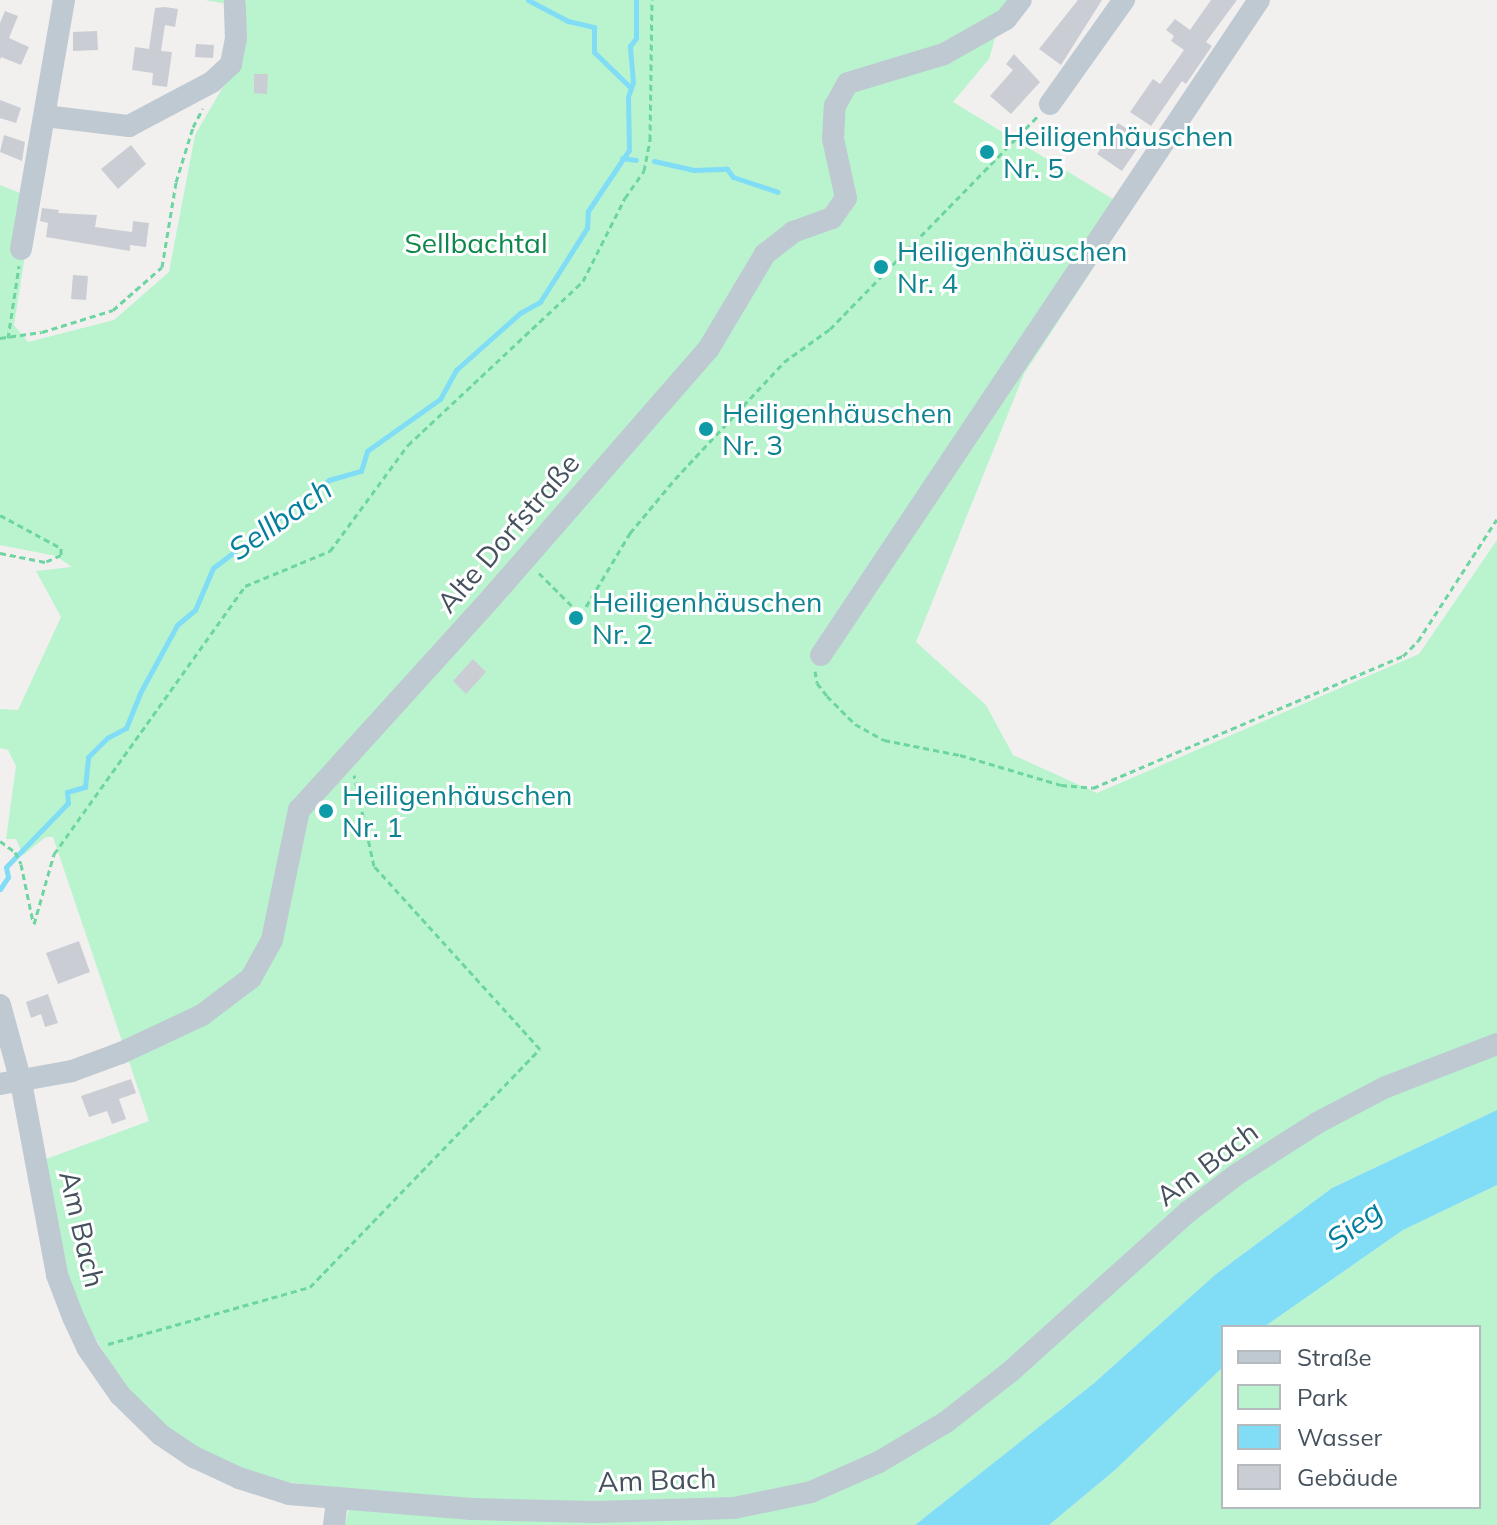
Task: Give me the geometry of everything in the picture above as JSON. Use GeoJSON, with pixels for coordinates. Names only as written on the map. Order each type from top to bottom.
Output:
{"type":"FeatureCollection","features":[{"type":"Feature","properties":{"kind":"street"},"geometry":{"type":"LineString","coordinates":[[21,249],[64,0]]}},
{"type":"Feature","properties":{"kind":"street","name":"Alte Dorfstraße"},"geometry":{"type":"LineString","coordinates":[[11,1083],[72,1071],[121,1053],[202,1015],[251,978],[272,940],[299,810],[526,558],[709,348],[765,254],[793,232],[832,218],[846,198],[833,139],[835,106],[848,83],[944,54],[1006,19],[1021,0]]}},
{"type":"Feature","properties":{"kind":"street"},"geometry":{"type":"LineString","coordinates":[[1050,104],[1124,0]]}},
{"type":"Feature","properties":{"kind":"street"},"geometry":{"type":"LineString","coordinates":[[821,655],[1259,0]]}},
{"type":"Feature","properties":{"kind":"street"},"geometry":{"type":"LineString","coordinates":[[45,116],[129,126],[212,82],[231,64],[236,39],[235,4]]}},
{"type":"Feature","properties":{"kind":"street","name":"Am Bach"},"geometry":{"type":"LineString","coordinates":[[0,1005],[11,1083],[57,1275],[88,1349],[120,1395],[161,1435],[194,1457],[239,1478],[289,1494],[337,1500],[595,1512],[734,1508],[811,1492],[879,1462],[946,1422],[1010,1372],[1188,1212],[1236,1175],[1317,1123],[1386,1087],[1497,1044]]}},
{"type":"Feature","properties":{"kind":"street"},"geometry":{"type":"LineString","coordinates":[[334,1525],[337,1500]]}},
{"type":"Feature","properties":{"kind":"path"},"geometry":{"type":"LineString","coordinates":[[0,841],[15,852],[21,864],[34,924],[54,854],[245,586],[330,551],[408,445],[583,281],[625,198],[644,171],[650,140],[652,0]]}},
{"type":"Feature","properties":{"kind":"path"},"geometry":{"type":"LineString","coordinates":[[0,338],[84,321],[113,310],[162,267],[176,182],[212,82]]}},
{"type":"Feature","properties":{"kind":"path"},"geometry":{"type":"LineString","coordinates":[[526,558],[581,615],[630,533],[675,479],[784,362],[830,329],[1050,104]]}},
{"type":"Feature","properties":{"kind":"path"},"geometry":{"type":"LineString","coordinates":[[8,338],[21,249]]}},
{"type":"Feature","properties":{"kind":"path"},"geometry":{"type":"LineString","coordinates":[[0,515],[61,548],[61,555],[45,562],[0,553]]}},
{"type":"Feature","properties":{"kind":"path"},"geometry":{"type":"LineString","coordinates":[[821,655],[815,668],[817,683],[855,724],[884,740],[960,755],[1061,785],[1093,788],[1403,656],[1418,641],[1497,519]]}},
{"type":"Feature","properties":{"kind":"path"},"geometry":{"type":"LineString","coordinates":[[88,1349],[310,1287],[540,1049],[374,866],[350,756]]}},
{"type":"Feature","properties":{"kind":"green space","name":"Sellbachtal"},"geometry":{"type":"Polygon","coordinates":[[[205,0],[1010,0],[1005,4],[989,59],[953,102],[1131,210],[1024,374],[916,642],[986,705],[1013,755],[1097,793],[1419,654],[1497,540],[1497,1110],[1332,1188],[1216,1274],[1093,1384],[915,1525],[345,1525],[353,1491],[273,1480],[226,1465],[172,1432],[129,1394],[83,1318],[67,1276],[46,1159],[149,1121],[53,837],[46,837],[23,855],[16,839],[6,839],[16,766],[8,750],[0,748],[0,709],[18,710],[61,617],[36,571],[72,567],[56,556],[0,545],[0,185],[25,195],[25,255],[14,325],[28,342],[114,320],[169,272],[195,135],[224,85],[238,6],[205,0]]]}},
{"type":"Feature","properties":{"kind":"green space"},"geometry":{"type":"Polygon","coordinates":[[[1497,1185],[1497,1525],[1049,1525],[1115,1470],[1221,1369],[1221,1509],[1481,1509],[1481,1325],[1267,1325],[1403,1230],[1497,1185]]]}},
{"type":"Feature","properties":{"kind":"water","name":"Sieg"},"geometry":{"type":"Polygon","coordinates":[[[1497,1110],[1497,1185],[1403,1230],[1267,1325],[1221,1325],[1221,1369],[1115,1470],[1049,1525],[915,1525],[1093,1384],[1216,1274],[1332,1188],[1497,1110]]]}},
{"type":"Feature","properties":{"kind":"building"},"geometry":{"type":"Polygon","coordinates":[[[1078,0],[1102,0],[1061,65],[1039,49],[1078,0]]]}},
{"type":"Feature","properties":{"kind":"building"},"geometry":{"type":"Polygon","coordinates":[[[1211,0],[1237,0],[1206,42],[1212,46],[1186,84],[1182,81],[1151,126],[1130,112],[1153,79],[1160,84],[1184,50],[1171,41],[1174,36],[1166,30],[1175,19],[1190,30],[1211,0]]]}},
{"type":"Feature","properties":{"kind":"building"},"geometry":{"type":"Polygon","coordinates":[[[155,8],[178,9],[175,27],[165,25],[161,51],[172,52],[167,87],[152,85],[153,73],[132,70],[135,47],[149,49],[155,8]]]}},
{"type":"Feature","properties":{"kind":"building"},"geometry":{"type":"Polygon","coordinates":[[[5,11],[18,16],[9,38],[29,47],[21,65],[1,57],[0,60],[0,23],[5,11]]]}},
{"type":"Feature","properties":{"kind":"building"},"geometry":{"type":"Polygon","coordinates":[[[97,31],[98,50],[73,51],[73,32],[97,31]]]}},
{"type":"Feature","properties":{"kind":"building"},"geometry":{"type":"Polygon","coordinates":[[[196,44],[214,45],[213,58],[195,57],[196,44]]]}},
{"type":"Feature","properties":{"kind":"building"},"geometry":{"type":"Polygon","coordinates":[[[1014,54],[1040,82],[1011,114],[990,96],[1013,70],[1006,64],[1014,54]]]}},
{"type":"Feature","properties":{"kind":"building"},"geometry":{"type":"Polygon","coordinates":[[[254,74],[268,74],[267,94],[254,93],[254,74]]]}},
{"type":"Feature","properties":{"kind":"building"},"geometry":{"type":"Polygon","coordinates":[[[0,100],[21,108],[16,123],[0,118],[0,100]]]}},
{"type":"Feature","properties":{"kind":"building"},"geometry":{"type":"Polygon","coordinates":[[[1118,123],[1129,130],[1125,137],[1139,146],[1122,171],[1097,154],[1118,123]]]}},
{"type":"Feature","properties":{"kind":"building"},"geometry":{"type":"Polygon","coordinates":[[[4,135],[25,142],[22,161],[0,152],[4,135]]]}},
{"type":"Feature","properties":{"kind":"building"},"geometry":{"type":"Polygon","coordinates":[[[131,145],[146,164],[118,189],[101,169],[131,145]]]}},
{"type":"Feature","properties":{"kind":"building"},"geometry":{"type":"Polygon","coordinates":[[[42,208],[59,210],[58,213],[97,215],[95,227],[132,232],[133,221],[149,223],[146,247],[130,245],[130,251],[46,237],[48,223],[40,221],[42,208]]]}},
{"type":"Feature","properties":{"kind":"building"},"geometry":{"type":"Polygon","coordinates":[[[73,275],[88,276],[86,300],[71,299],[73,275]]]}},
{"type":"Feature","properties":{"kind":"building"},"geometry":{"type":"Polygon","coordinates":[[[473,659],[486,672],[466,694],[453,681],[473,659]]]}},
{"type":"Feature","properties":{"kind":"building"},"geometry":{"type":"Polygon","coordinates":[[[79,941],[90,972],[58,984],[46,953],[79,941]]]}},
{"type":"Feature","properties":{"kind":"building"},"geometry":{"type":"Polygon","coordinates":[[[48,994],[58,1023],[45,1027],[41,1014],[31,1018],[26,1002],[48,994]]]}},
{"type":"Feature","properties":{"kind":"building"},"geometry":{"type":"Polygon","coordinates":[[[131,1079],[136,1093],[119,1099],[126,1119],[112,1124],[107,1111],[89,1117],[81,1096],[131,1079]]]}},
{"type":"Feature","properties":{"kind":"waterway"},"geometry":{"type":"LineString","coordinates":[[528,0],[568,21],[594,27],[594,52],[631,88]]}},
{"type":"Feature","properties":{"kind":"waterway","name":"Sellbach"},"geometry":{"type":"LineString","coordinates":[[0,889],[8,877],[6,867],[68,803],[67,792],[85,787],[88,757],[107,738],[126,728],[140,693],[177,625],[195,610],[213,568],[329,480],[361,471],[367,451],[440,399],[456,370],[520,313],[540,302],[587,228],[588,211],[629,150],[628,97],[633,82],[630,46],[636,38],[636,0]]}},
{"type":"Feature","properties":{"kind":"waterway"},"geometry":{"type":"LineString","coordinates":[[622,158],[636,160]]}},
{"type":"Feature","properties":{"kind":"waterway"},"geometry":{"type":"LineString","coordinates":[[654,161],[694,170],[727,169],[733,177],[778,192]]}},
{"type":"Feature","properties":{"kind":"place","name":"Heiligenhäuschen Nr. 5"},"geometry":{"type":"Point","coordinates":[987,152]}},
{"type":"Feature","properties":{"kind":"place","name":"Heiligenhäuschen Nr. 4"},"geometry":{"type":"Point","coordinates":[881,267]}},
{"type":"Feature","properties":{"kind":"place","name":"Heiligenhäuschen Nr. 3"},"geometry":{"type":"Point","coordinates":[706,429]}},
{"type":"Feature","properties":{"kind":"place","name":"Heiligenhäuschen Nr. 2"},"geometry":{"type":"Point","coordinates":[576,618]}},
{"type":"Feature","properties":{"kind":"place","name":"Heiligenhäuschen Nr. 1"},"geometry":{"type":"Point","coordinates":[326,811]}}]}
